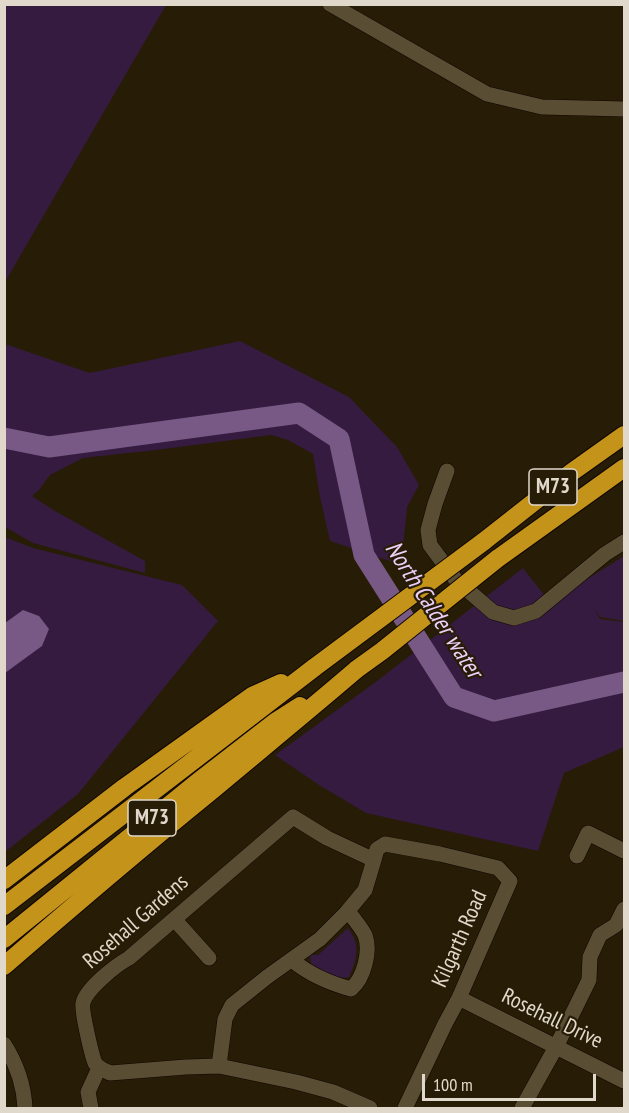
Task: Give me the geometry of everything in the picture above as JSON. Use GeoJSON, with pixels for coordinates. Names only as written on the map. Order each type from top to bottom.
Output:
{"type":"FeatureCollection","features":[{"type":"Feature","properties":{"kind":"highway","name":"M73"},"geometry":{"type":"LineString","coordinates":[[4,906],[291,681],[483,542],[572,472],[624,435]]}},
{"type":"Feature","properties":{"kind":"highway","name":"M73"},"geometry":{"type":"LineString","coordinates":[[4,939],[207,774],[275,722],[307,706],[382,651],[497,559],[624,468]]}},
{"type":"Feature","properties":{"kind":"highway","name":"M73"},"geometry":{"type":"LineString","coordinates":[[4,880],[125,787],[252,696],[291,681]]}},
{"type":"Feature","properties":{"kind":"highway"},"geometry":{"type":"LineString","coordinates":[[4,966],[307,706]]}},
{"type":"Feature","properties":{"kind":"highway"},"geometry":{"type":"LineString","coordinates":[[4,948],[88,870]]}},
{"type":"Feature","properties":{"kind":"street"},"geometry":{"type":"LineString","coordinates":[[330,4],[487,94],[542,107],[624,109]]}},
{"type":"Feature","properties":{"kind":"street"},"geometry":{"type":"LineString","coordinates":[[447,471],[428,530],[430,545],[456,580],[493,612],[514,618],[536,611],[604,554],[624,542]]}},
{"type":"Feature","properties":{"kind":"street","name":"Rosehall Gardens"},"geometry":{"type":"LineString","coordinates":[[99,1068],[94,1061],[83,1012],[83,1002],[91,991],[114,967],[129,958],[293,817],[327,838],[374,860]]}},
{"type":"Feature","properties":{"kind":"street"},"geometry":{"type":"LineString","coordinates":[[578,856],[588,833],[624,851]]}},
{"type":"Feature","properties":{"kind":"street","name":"Kilgarth Road"},"geometry":{"type":"LineString","coordinates":[[374,860],[377,849],[385,844],[498,868],[510,881],[459,998],[405,1108]]}},
{"type":"Feature","properties":{"kind":"street"},"geometry":{"type":"LineString","coordinates":[[219,1066],[225,1019],[232,1005],[320,939],[348,911],[365,890],[374,860]]}},
{"type":"Feature","properties":{"kind":"street"},"geometry":{"type":"LineString","coordinates":[[522,1108],[556,1047],[589,980],[590,957],[600,935],[620,927],[624,909]]}},
{"type":"Feature","properties":{"kind":"street"},"geometry":{"type":"LineString","coordinates":[[292,960],[314,976],[351,989],[357,983],[364,966],[367,950],[365,935],[348,911]]}},
{"type":"Feature","properties":{"kind":"street"},"geometry":{"type":"LineString","coordinates":[[174,919],[209,958]]}},
{"type":"Feature","properties":{"kind":"street","name":"Rosehall Drive"},"geometry":{"type":"LineString","coordinates":[[459,998],[624,1081]]}},
{"type":"Feature","properties":{"kind":"street"},"geometry":{"type":"LineString","coordinates":[[4,1044],[14,1059],[21,1080],[25,1108]]}},
{"type":"Feature","properties":{"kind":"street"},"geometry":{"type":"LineString","coordinates":[[91,1108],[88,1092],[99,1068],[110,1073],[219,1066],[296,1082],[335,1102],[370,1108]]}},
{"type":"Feature","properties":{"kind":"shaded area"},"geometry":{"type":"Polygon","coordinates":[[[4,5],[166,5],[5,282],[4,5]]]}},
{"type":"Feature","properties":{"kind":"shaded area"},"geometry":{"type":"Polygon","coordinates":[[[240,341],[349,397],[397,447],[419,485],[407,507],[403,547],[393,562],[330,541],[313,454],[288,440],[271,435],[83,458],[50,475],[32,496],[145,561],[145,573],[33,543],[5,527],[5,344],[90,373],[240,341]]]}},
{"type":"Feature","properties":{"kind":"shaded area"},"geometry":{"type":"Polygon","coordinates":[[[5,537],[33,548],[182,585],[218,621],[78,794],[5,852],[5,537]]]}},
{"type":"Feature","properties":{"kind":"shaded area"},"geometry":{"type":"Polygon","coordinates":[[[624,556],[624,621],[600,617],[594,608],[600,619],[624,622],[624,747],[564,773],[538,851],[366,813],[275,755],[377,681],[523,568],[552,605],[581,583],[624,556]]]}},
{"type":"Feature","properties":{"kind":"shaded area"},"geometry":{"type":"Polygon","coordinates":[[[23,610],[39,616],[49,629],[42,646],[5,673],[5,623],[23,610]]]}},
{"type":"Feature","properties":{"kind":"shaded area"},"geometry":{"type":"Polygon","coordinates":[[[348,928],[356,946],[354,964],[349,977],[339,978],[311,964],[310,955],[318,955],[348,928]]]}},
{"type":"Feature","properties":{"kind":"waterway","name":"North Calder water"},"geometry":{"type":"LineString","coordinates":[[4,438],[49,447],[299,413],[339,439],[364,555],[454,697],[494,711],[624,682]]}}]}
